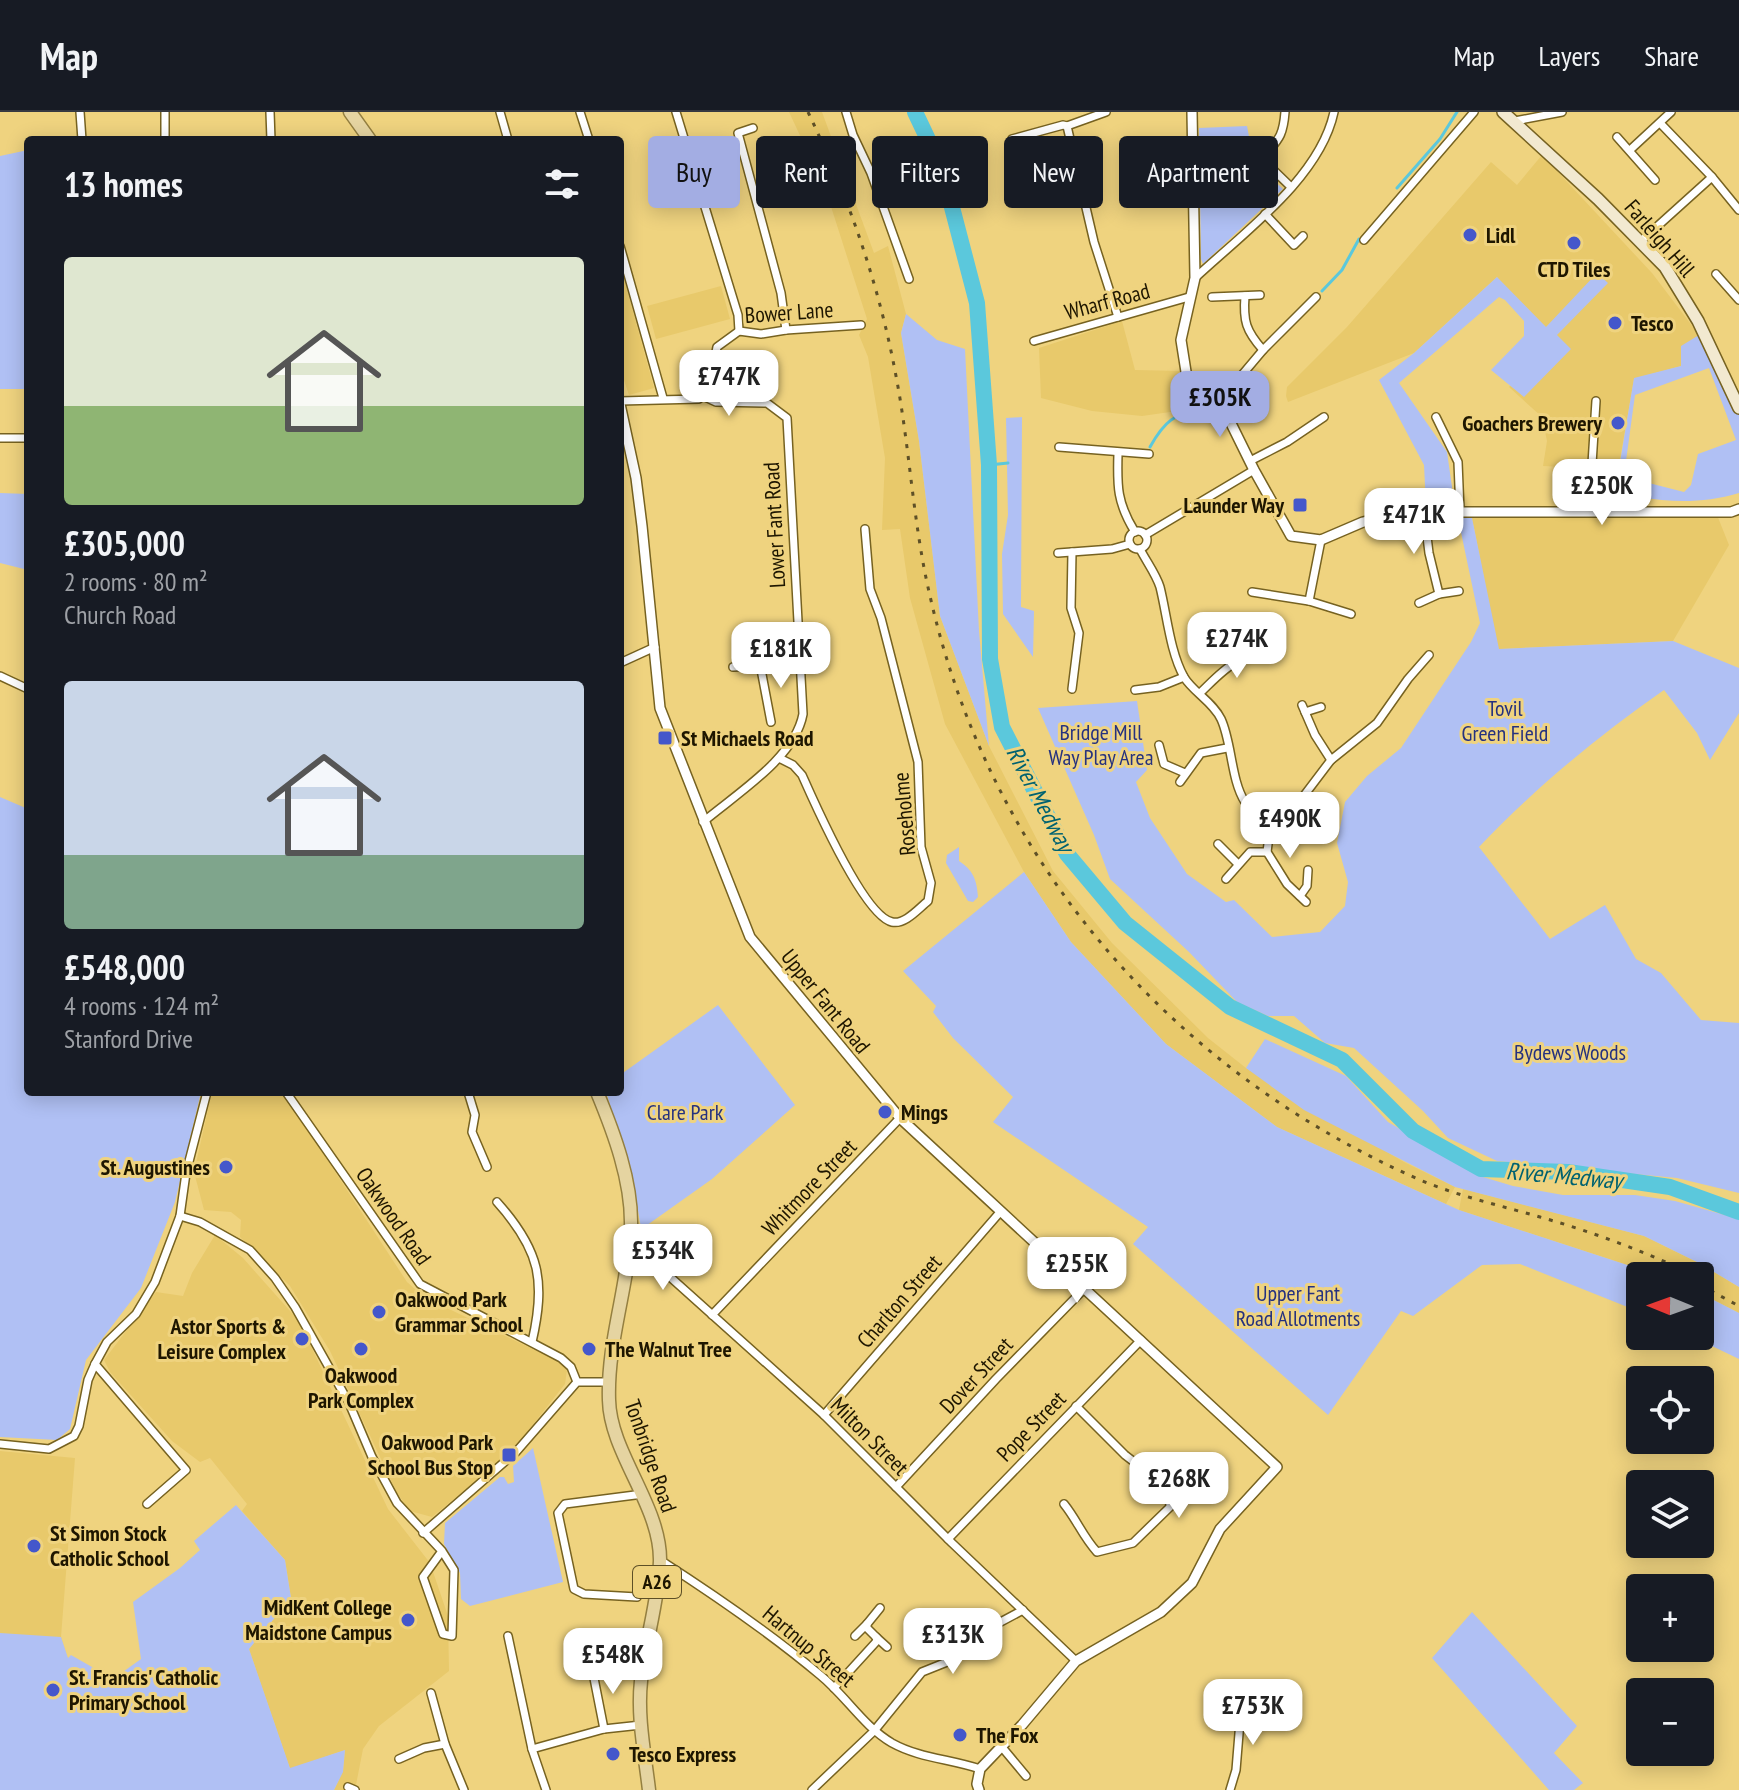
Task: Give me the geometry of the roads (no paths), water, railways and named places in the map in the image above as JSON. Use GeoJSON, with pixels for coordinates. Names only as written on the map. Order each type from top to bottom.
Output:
{"type":"FeatureCollection","features":[{"type":"Feature","properties":{"kind":"main road"},"geometry":{"type":"LineString","coordinates":[[350,112],[367,136]]}},
{"type":"Feature","properties":{"kind":"main road","name":"Farleigh Hill"},"geometry":{"type":"LineString","coordinates":[[1503,112],[1665,267],[1684,295],[1739,408]]}},
{"type":"Feature","properties":{"kind":"main road","name":"Tonbridge Road"},"geometry":{"type":"LineString","coordinates":[[598,1096],[626,1179],[630,1205],[629,1246],[609,1382],[609,1405],[618,1438],[654,1527],[660,1560],[641,1684],[641,1725],[649,1790]]}},
{"type":"Feature","properties":{"kind":"street"},"geometry":{"type":"LineString","coordinates":[[80,112],[82,136]]}},
{"type":"Feature","properties":{"kind":"street"},"geometry":{"type":"LineString","coordinates":[[165,112],[165,136]]}},
{"type":"Feature","properties":{"kind":"street"},"geometry":{"type":"LineString","coordinates":[[270,112],[271,136]]}},
{"type":"Feature","properties":{"kind":"street"},"geometry":{"type":"LineString","coordinates":[[500,112],[507,136]]}},
{"type":"Feature","properties":{"kind":"street"},"geometry":{"type":"LineString","coordinates":[[580,112],[588,136]]}},
{"type":"Feature","properties":{"kind":"street"},"geometry":{"type":"LineString","coordinates":[[676,112],[738,315],[739,331]]}},
{"type":"Feature","properties":{"kind":"street"},"geometry":{"type":"LineString","coordinates":[[846,112],[909,279]]}},
{"type":"Feature","properties":{"kind":"street"},"geometry":{"type":"LineString","coordinates":[[1023,136],[1067,126],[1106,112]]}},
{"type":"Feature","properties":{"kind":"street"},"geometry":{"type":"LineString","coordinates":[[1192,112],[1195,278],[1181,340],[1187,378],[1220,401],[1291,536],[1321,540],[1363,522],[1393,514],[1424,512],[1731,512],[1739,509]]}},
{"type":"Feature","properties":{"kind":"street"},"geometry":{"type":"LineString","coordinates":[[1285,112],[1284,130],[1279,141],[1262,159],[1290,186]]}},
{"type":"Feature","properties":{"kind":"street"},"geometry":{"type":"LineString","coordinates":[[1195,278],[1265,214],[1290,186],[1323,144],[1334,112]]}},
{"type":"Feature","properties":{"kind":"street"},"geometry":{"type":"LineString","coordinates":[[1364,240],[1474,112]]}},
{"type":"Feature","properties":{"kind":"street"},"geometry":{"type":"LineString","coordinates":[[1515,121],[1562,112]]}},
{"type":"Feature","properties":{"kind":"street"},"geometry":{"type":"LineString","coordinates":[[1630,150],[1671,112]]}},
{"type":"Feature","properties":{"kind":"street"},"geometry":{"type":"LineString","coordinates":[[1661,124],[1739,210]]}},
{"type":"Feature","properties":{"kind":"street"},"geometry":{"type":"LineString","coordinates":[[1067,126],[1094,242],[1118,317]]}},
{"type":"Feature","properties":{"kind":"street"},"geometry":{"type":"LineString","coordinates":[[753,128],[738,133],[781,293],[786,330]]}},
{"type":"Feature","properties":{"kind":"street"},"geometry":{"type":"LineString","coordinates":[[1617,137],[1655,180]]}},
{"type":"Feature","properties":{"kind":"street"},"geometry":{"type":"LineString","coordinates":[[1641,241],[1712,177]]}},
{"type":"Feature","properties":{"kind":"street"},"geometry":{"type":"LineString","coordinates":[[1265,214],[1294,245]]}},
{"type":"Feature","properties":{"kind":"street"},"geometry":{"type":"LineString","coordinates":[[1286,253],[1303,236]]}},
{"type":"Feature","properties":{"kind":"street"},"geometry":{"type":"LineString","coordinates":[[624,260],[663,398]]}},
{"type":"Feature","properties":{"kind":"street"},"geometry":{"type":"LineString","coordinates":[[1716,274],[1739,300]]}},
{"type":"Feature","properties":{"kind":"street"},"geometry":{"type":"LineString","coordinates":[[1212,297],[1260,295]]}},
{"type":"Feature","properties":{"kind":"street"},"geometry":{"type":"LineString","coordinates":[[1245,296],[1248,334],[1263,350]]}},
{"type":"Feature","properties":{"kind":"street","name":"Wharf Road"},"geometry":{"type":"LineString","coordinates":[[1034,341],[1189,297]]}},
{"type":"Feature","properties":{"kind":"street"},"geometry":{"type":"LineString","coordinates":[[1220,401],[1263,350],[1316,297]]}},
{"type":"Feature","properties":{"kind":"street","name":"Bower Lane"},"geometry":{"type":"LineString","coordinates":[[703,396],[709,388],[717,347],[739,331],[761,334],[861,325]]}},
{"type":"Feature","properties":{"kind":"street"},"geometry":{"type":"LineString","coordinates":[[624,402],[663,398],[695,400],[703,396]]}},
{"type":"Feature","properties":{"kind":"street","name":"Lower Fant Road"},"geometry":{"type":"LineString","coordinates":[[703,396],[716,402],[767,403],[787,418],[802,721],[790,746],[779,758],[703,822]]}},
{"type":"Feature","properties":{"kind":"street"},"geometry":{"type":"LineString","coordinates":[[1589,511],[1596,401]]}},
{"type":"Feature","properties":{"kind":"street"},"geometry":{"type":"LineString","coordinates":[[1118,454],[1117,489],[1124,514],[1135,532],[1145,535],[1324,417]]}},
{"type":"Feature","properties":{"kind":"street"},"geometry":{"type":"LineString","coordinates":[[1436,417],[1458,462],[1460,511]]}},
{"type":"Feature","properties":{"kind":"street","name":"Upper Fant Road"},"geometry":{"type":"LineString","coordinates":[[624,421],[636,478],[663,719],[750,937],[900,1118],[1277,1467],[1220,1529],[1192,1583],[1161,1612],[1076,1661]]}},
{"type":"Feature","properties":{"kind":"street"},"geometry":{"type":"LineString","coordinates":[[0,438],[24,438]]}},
{"type":"Feature","properties":{"kind":"street"},"geometry":{"type":"LineString","coordinates":[[1059,447],[1118,454],[1149,454]]}},
{"type":"Feature","properties":{"kind":"street"},"geometry":{"type":"LineString","coordinates":[[1424,512],[1429,553],[1439,594]]}},
{"type":"Feature","properties":{"kind":"street","name":"Roseholme"},"geometry":{"type":"LineString","coordinates":[[779,758],[793,765],[802,775],[845,865],[880,915],[889,922],[903,921],[928,901],[931,883],[921,847],[918,762],[881,618],[870,589],[865,529]]}},
{"type":"Feature","properties":{"kind":"street"},"geometry":{"type":"LineString","coordinates":[[1135,532],[1129,538],[1134,549],[1140,549],[1146,543],[1145,535]]}},
{"type":"Feature","properties":{"kind":"street"},"geometry":{"type":"LineString","coordinates":[[1309,601],[1321,540]]}},
{"type":"Feature","properties":{"kind":"street"},"geometry":{"type":"LineString","coordinates":[[1058,553],[1112,549],[1130,544]]}},
{"type":"Feature","properties":{"kind":"street"},"geometry":{"type":"LineString","coordinates":[[1140,549],[1159,584],[1167,625],[1184,677],[1221,718],[1240,796],[1255,814],[1271,820],[1287,818],[1331,760],[1377,723],[1429,655]]}},
{"type":"Feature","properties":{"kind":"street"},"geometry":{"type":"LineString","coordinates":[[1072,552],[1071,608],[1079,633],[1072,689]]}},
{"type":"Feature","properties":{"kind":"street"},"geometry":{"type":"LineString","coordinates":[[1419,603],[1439,594],[1459,591]]}},
{"type":"Feature","properties":{"kind":"street"},"geometry":{"type":"LineString","coordinates":[[1252,592],[1309,601],[1351,614]]}},
{"type":"Feature","properties":{"kind":"street"},"geometry":{"type":"LineString","coordinates":[[624,661],[655,647]]}},
{"type":"Feature","properties":{"kind":"street"},"geometry":{"type":"LineString","coordinates":[[1200,693],[1233,662],[1252,655],[1270,655]]}},
{"type":"Feature","properties":{"kind":"street"},"geometry":{"type":"LineString","coordinates":[[760,664],[771,722]]}},
{"type":"Feature","properties":{"kind":"street"},"geometry":{"type":"LineString","coordinates":[[733,667],[801,664]]}},
{"type":"Feature","properties":{"kind":"street"},"geometry":{"type":"LineString","coordinates":[[0,676],[24,687]]}},
{"type":"Feature","properties":{"kind":"street"},"geometry":{"type":"LineString","coordinates":[[1135,690],[1159,687],[1184,677]]}},
{"type":"Feature","properties":{"kind":"street"},"geometry":{"type":"LineString","coordinates":[[1321,707],[1304,708],[1315,735],[1331,760]]}},
{"type":"Feature","properties":{"kind":"street"},"geometry":{"type":"LineString","coordinates":[[1159,745],[1164,764],[1185,773]]}},
{"type":"Feature","properties":{"kind":"street"},"geometry":{"type":"LineString","coordinates":[[1180,782],[1201,753],[1227,748]]}},
{"type":"Feature","properties":{"kind":"street"},"geometry":{"type":"LineString","coordinates":[[1271,820],[1267,852],[1287,884],[1303,899],[1308,870]]}},
{"type":"Feature","properties":{"kind":"street"},"geometry":{"type":"LineString","coordinates":[[1218,844],[1238,864]]}},
{"type":"Feature","properties":{"kind":"street"},"geometry":{"type":"LineString","coordinates":[[1226,879],[1250,852],[1267,852]]}},
{"type":"Feature","properties":{"kind":"street"},"geometry":{"type":"LineString","coordinates":[[0,1444],[49,1449],[74,1436],[95,1364],[107,1342],[136,1314],[155,1282],[180,1216],[186,1173],[206,1096]]}},
{"type":"Feature","properties":{"kind":"street","name":"Oakwood Road"},"geometry":{"type":"LineString","coordinates":[[289,1096],[420,1284],[561,1358],[571,1367],[577,1382]]}},
{"type":"Feature","properties":{"kind":"street"},"geometry":{"type":"LineString","coordinates":[[469,1096],[475,1115],[472,1132],[487,1167]]}},
{"type":"Feature","properties":{"kind":"street","name":"Whitmore Street"},"geometry":{"type":"LineString","coordinates":[[712,1315],[900,1118]]}},
{"type":"Feature","properties":{"kind":"street"},"geometry":{"type":"LineString","coordinates":[[497,1202],[526,1241],[541,1280],[540,1307],[532,1342]]}},
{"type":"Feature","properties":{"kind":"street"},"geometry":{"type":"LineString","coordinates":[[513,1220],[520,1211]]}},
{"type":"Feature","properties":{"kind":"street","name":"Charlton Street"},"geometry":{"type":"LineString","coordinates":[[824,1415],[1001,1211]]}},
{"type":"Feature","properties":{"kind":"street"},"geometry":{"type":"LineString","coordinates":[[180,1216],[200,1222],[250,1250],[295,1307],[349,1403],[372,1457],[397,1503],[442,1551],[454,1570],[452,1636],[443,1634],[423,1577],[442,1551]]}},
{"type":"Feature","properties":{"kind":"street","name":"Milton Street"},"geometry":{"type":"LineString","coordinates":[[629,1246],[640,1250],[824,1415],[1076,1661]]}},
{"type":"Feature","properties":{"kind":"street","name":"Dover Street"},"geometry":{"type":"LineString","coordinates":[[896,1487],[1084,1289]]}},
{"type":"Feature","properties":{"kind":"street","name":"Pope Street"},"geometry":{"type":"LineString","coordinates":[[948,1539],[1141,1340]]}},
{"type":"Feature","properties":{"kind":"street"},"geometry":{"type":"LineString","coordinates":[[95,1364],[186,1470],[147,1504]]}},
{"type":"Feature","properties":{"kind":"street"},"geometry":{"type":"LineString","coordinates":[[423,1533],[516,1452],[577,1382],[609,1382]]}},
{"type":"Feature","properties":{"kind":"street"},"geometry":{"type":"LineString","coordinates":[[1064,1504],[1076,1519],[1084,1539],[1097,1552],[1133,1543],[1170,1507],[1169,1489],[1125,1455],[1076,1406]]}},
{"type":"Feature","properties":{"kind":"street"},"geometry":{"type":"LineString","coordinates":[[637,1597],[584,1594],[574,1589],[558,1513],[565,1504],[643,1494]]}},
{"type":"Feature","properties":{"kind":"street","name":"Hartnup Street"},"geometry":{"type":"LineString","coordinates":[[660,1560],[737,1609],[834,1688],[874,1731],[910,1752],[980,1769]]}},
{"type":"Feature","properties":{"kind":"street"},"geometry":{"type":"LineString","coordinates":[[855,1636],[880,1608]]}},
{"type":"Feature","properties":{"kind":"street"},"geometry":{"type":"LineString","coordinates":[[812,1790],[874,1731],[922,1672],[952,1660],[980,1633],[1023,1610]]}},
{"type":"Feature","properties":{"kind":"street"},"geometry":{"type":"LineString","coordinates":[[867,1624],[867,1628],[887,1647]]}},
{"type":"Feature","properties":{"kind":"street"},"geometry":{"type":"LineString","coordinates":[[508,1636],[532,1749],[546,1790]]}},
{"type":"Feature","properties":{"kind":"street"},"geometry":{"type":"LineString","coordinates":[[834,1688],[875,1644],[876,1637]]}},
{"type":"Feature","properties":{"kind":"street"},"geometry":{"type":"LineString","coordinates":[[979,1790],[980,1769],[1076,1661]]}},
{"type":"Feature","properties":{"kind":"street"},"geometry":{"type":"LineString","coordinates":[[604,1729],[588,1669],[606,1667]]}},
{"type":"Feature","properties":{"kind":"street"},"geometry":{"type":"LineString","coordinates":[[431,1693],[445,1744],[464,1790]]}},
{"type":"Feature","properties":{"kind":"street"},"geometry":{"type":"LineString","coordinates":[[1230,1790],[1236,1770],[1242,1697]]}},
{"type":"Feature","properties":{"kind":"street"},"geometry":{"type":"LineString","coordinates":[[532,1749],[604,1729],[641,1725]]}},
{"type":"Feature","properties":{"kind":"street"},"geometry":{"type":"LineString","coordinates":[[399,1759],[424,1748],[445,1744]]}},
{"type":"Feature","properties":{"kind":"street"},"geometry":{"type":"LineString","coordinates":[[1001,1746],[1026,1776]]}},
{"type":"Feature","properties":{"kind":"street"},"geometry":{"type":"LineString","coordinates":[[1007,1771],[1016,1764]]}},
{"type":"Feature","properties":{"kind":"waterway","name":"River Medway"},"geometry":{"type":"LineString","coordinates":[[915,112],[942,169],[977,303],[989,465],[990,659],[1002,727],[1067,854],[1125,923],[1230,1007],[1342,1060],[1413,1131],[1481,1169],[1568,1172],[1670,1187],[1739,1212]]}},
{"type":"Feature","properties":{"kind":"waterway"},"geometry":{"type":"LineString","coordinates":[[1397,188],[1440,139],[1457,112]]}},
{"type":"Feature","properties":{"kind":"waterway"},"geometry":{"type":"LineString","coordinates":[[1322,291],[1342,270],[1359,239]]}},
{"type":"Feature","properties":{"kind":"waterway"},"geometry":{"type":"LineString","coordinates":[[1150,447],[1171,420],[1203,407]]}},
{"type":"Feature","properties":{"kind":"waterway"},"geometry":{"type":"LineString","coordinates":[[989,465],[1008,463]]}},
{"type":"Feature","properties":{"kind":"railway"},"geometry":{"type":"LineString","coordinates":[[808,112],[849,208],[881,308],[901,403],[924,569],[958,693],[997,784],[1046,869],[1104,946],[1171,1017],[1246,1079],[1329,1134],[1433,1185],[1560,1223],[1665,1262]]}},
{"type":"Feature","properties":{"kind":"railway"},"geometry":{"type":"LineString","coordinates":[[1714,1293],[1739,1306]]}},
{"type":"Feature","properties":{"kind":"place","name":"Lidl"},"geometry":{"type":"Point","coordinates":[1470,235]}},
{"type":"Feature","properties":{"kind":"place","name":"CTD Tiles"},"geometry":{"type":"Point","coordinates":[1574,243]}},
{"type":"Feature","properties":{"kind":"place","name":"Tesco"},"geometry":{"type":"Point","coordinates":[1615,323]}},
{"type":"Feature","properties":{"kind":"place","name":"Goachers Brewery"},"geometry":{"type":"Point","coordinates":[1618,423]}},
{"type":"Feature","properties":{"kind":"place","name":"Launder Way"},"geometry":{"type":"Point","coordinates":[1300,505]}},
{"type":"Feature","properties":{"kind":"place","name":"St Michaels Road"},"geometry":{"type":"Point","coordinates":[665,738]}},
{"type":"Feature","properties":{"kind":"place","name":"Mings"},"geometry":{"type":"Point","coordinates":[885,1112]}},
{"type":"Feature","properties":{"kind":"place","name":"St. Augustines"},"geometry":{"type":"Point","coordinates":[226,1167]}},
{"type":"Feature","properties":{"kind":"place","name":"Oakwood Park Grammar School"},"geometry":{"type":"Point","coordinates":[379,1312]}},
{"type":"Feature","properties":{"kind":"place","name":"Astor Sports & Leisure Complex"},"geometry":{"type":"Point","coordinates":[302,1339]}},
{"type":"Feature","properties":{"kind":"place","name":"Oakwood Park Complex"},"geometry":{"type":"Point","coordinates":[361,1349]}},
{"type":"Feature","properties":{"kind":"place","name":"The Walnut Tree"},"geometry":{"type":"Point","coordinates":[589,1349]}},
{"type":"Feature","properties":{"kind":"place","name":"Oakwood Park School Bus Stop"},"geometry":{"type":"Point","coordinates":[509,1455]}},
{"type":"Feature","properties":{"kind":"place","name":"St Simon Stock Catholic School"},"geometry":{"type":"Point","coordinates":[34,1546]}},
{"type":"Feature","properties":{"kind":"place","name":"MidKent College Maidstone Campus"},"geometry":{"type":"Point","coordinates":[408,1620]}},
{"type":"Feature","properties":{"kind":"place","name":"St. Francis' Catholic Primary School"},"geometry":{"type":"Point","coordinates":[53,1690]}},
{"type":"Feature","properties":{"kind":"place","name":"The Fox"},"geometry":{"type":"Point","coordinates":[960,1735]}},
{"type":"Feature","properties":{"kind":"place","name":"Tesco Express"},"geometry":{"type":"Point","coordinates":[613,1754]}},
{"type":"Feature","properties":{"kind":"park label","name":"Tovil Green Field"},"geometry":{"type":"Point","coordinates":[1505,720]}},
{"type":"Feature","properties":{"kind":"park label","name":"Bridge Mill Way Play Area"},"geometry":{"type":"Point","coordinates":[1101,744]}},
{"type":"Feature","properties":{"kind":"park label","name":"Bydews Woods"},"geometry":{"type":"Point","coordinates":[1570,1052]}},
{"type":"Feature","properties":{"kind":"park label","name":"Clare Park"},"geometry":{"type":"Point","coordinates":[685,1112]}},
{"type":"Feature","properties":{"kind":"park label","name":"Upper Fant Road Allotments"},"geometry":{"type":"Point","coordinates":[1298,1306]}}]}
